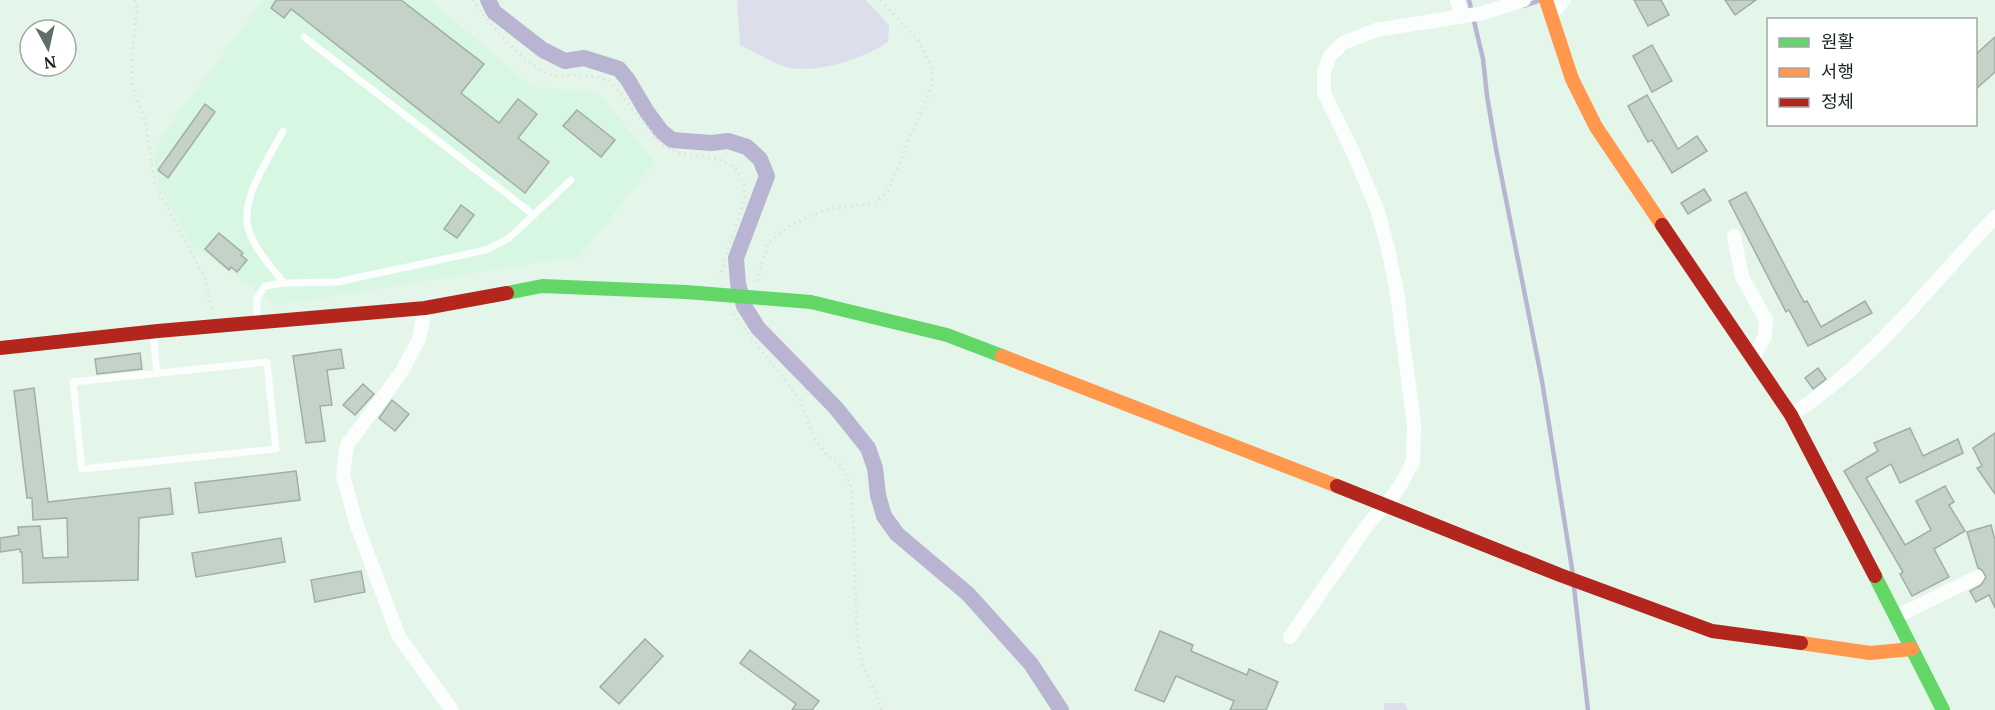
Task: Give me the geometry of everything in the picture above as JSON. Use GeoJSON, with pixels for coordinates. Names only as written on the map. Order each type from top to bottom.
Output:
{"type":"FeatureCollection","features":[{"type":"Feature","properties":{"kind":"street"},"geometry":{"type":"LineString","coordinates":[[1457,0],[1462,16]]}},
{"type":"Feature","properties":{"kind":"street"},"geometry":{"type":"LineString","coordinates":[[1290,637],[1368,524],[1400,486],[1413,462],[1414,425],[1397,293],[1388,248],[1377,209],[1353,152],[1324,93],[1324,72],[1330,56],[1343,44],[1376,30],[1483,13],[1524,0]]}},
{"type":"Feature","properties":{"kind":"street"},"geometry":{"type":"LineString","coordinates":[[1546,0],[1572,79],[1596,127],[1791,415],[1943,710]]}},
{"type":"Feature","properties":{"kind":"street"},"geometry":{"type":"LineString","coordinates":[[1551,14],[1563,0]]}},
{"type":"Feature","properties":{"kind":"street"},"geometry":{"type":"LineString","coordinates":[[1791,415],[1819,397],[1856,367],[1995,217]]}},
{"type":"Feature","properties":{"kind":"street"},"geometry":{"type":"LineString","coordinates":[[1734,236],[1743,277],[1766,320],[1765,336],[1753,358]]}},
{"type":"Feature","properties":{"kind":"street"},"geometry":{"type":"LineString","coordinates":[[0,348],[257,322],[425,308],[542,286],[718,294],[811,302],[947,335],[1560,575],[1712,631],[1870,653],[1912,649]]}},
{"type":"Feature","properties":{"kind":"street"},"geometry":{"type":"LineString","coordinates":[[425,308],[419,339],[401,373],[347,445],[343,475],[356,523],[399,637],[452,710]]}},
{"type":"Feature","properties":{"kind":"street"},"geometry":{"type":"LineString","coordinates":[[1896,617],[1977,577]]}},
{"type":"Feature","properties":{"kind":"lane"},"geometry":{"type":"LineString","coordinates":[[304,37],[534,215]]}},
{"type":"Feature","properties":{"kind":"lane"},"geometry":{"type":"LineString","coordinates":[[283,131],[257,180],[248,207],[247,224],[259,250],[284,283]]}},
{"type":"Feature","properties":{"kind":"lane"},"geometry":{"type":"LineString","coordinates":[[257,322],[257,298],[265,286],[284,283],[337,282],[486,250],[509,238],[571,180]]}},
{"type":"Feature","properties":{"kind":"lane"},"geometry":{"type":"LineString","coordinates":[[153,332],[157,373]]}},
{"type":"Feature","properties":{"kind":"lane"},"geometry":{"type":"LineString","coordinates":[[267,362],[276,449],[82,469],[73,382],[157,373],[267,362]]}},
{"type":"Feature","properties":{"kind":"path"},"geometry":{"type":"LineString","coordinates":[[135,0],[137,7],[131,68],[134,92],[145,119],[155,185],[204,278],[215,326]]}},
{"type":"Feature","properties":{"kind":"path"},"geometry":{"type":"LineString","coordinates":[[473,0],[488,21],[537,68],[552,75],[582,75],[609,80],[662,145],[678,153],[718,159],[735,167],[744,186],[745,199],[726,256],[718,294],[800,400],[815,439],[827,455],[840,465],[852,489],[857,638],[862,662],[882,710]]}},
{"type":"Feature","properties":{"kind":"path"},"geometry":{"type":"LineString","coordinates":[[752,297],[768,243],[792,224],[825,210],[875,203],[887,193],[932,85],[931,65],[918,40],[879,0]]}},
{"type":"Feature","properties":{"kind":"shaded area"},"geometry":{"type":"Polygon","coordinates":[[[263,0],[430,0],[531,86],[599,93],[655,162],[580,256],[278,305],[191,245],[158,184],[154,156],[160,138],[263,0]]]}},
{"type":"Feature","properties":{"kind":"shaded area"},"geometry":{"type":"Polygon","coordinates":[[[737,0],[866,0],[889,25],[888,42],[867,54],[839,64],[811,69],[786,67],[740,45],[737,0]]]}},
{"type":"Feature","properties":{"kind":"shaded area"},"geometry":{"type":"Polygon","coordinates":[[[1384,703],[1404,703],[1408,710],[1384,710],[1384,703]]]}},
{"type":"Feature","properties":{"kind":"building"},"geometry":{"type":"Polygon","coordinates":[[[276,0],[401,0],[484,64],[461,93],[499,123],[518,99],[537,114],[518,138],[549,162],[525,193],[291,9],[284,18],[271,8],[276,0]]]}},
{"type":"Feature","properties":{"kind":"building"},"geometry":{"type":"Polygon","coordinates":[[[1634,0],[1661,0],[1669,15],[1648,26],[1634,0]]]}},
{"type":"Feature","properties":{"kind":"building"},"geometry":{"type":"Polygon","coordinates":[[[1725,0],[1756,0],[1735,15],[1725,0]]]}},
{"type":"Feature","properties":{"kind":"building"},"geometry":{"type":"Polygon","coordinates":[[[1995,37],[1995,72],[1977,88],[1977,53],[1995,37]]]}},
{"type":"Feature","properties":{"kind":"building"},"geometry":{"type":"Polygon","coordinates":[[[1652,45],[1672,81],[1652,92],[1633,56],[1652,45]]]}},
{"type":"Feature","properties":{"kind":"building"},"geometry":{"type":"Polygon","coordinates":[[[1647,95],[1678,149],[1697,136],[1707,151],[1672,173],[1652,140],[1648,142],[1628,106],[1647,95]]]}},
{"type":"Feature","properties":{"kind":"building"},"geometry":{"type":"Polygon","coordinates":[[[205,104],[215,112],[168,178],[158,170],[205,104]]]}},
{"type":"Feature","properties":{"kind":"building"},"geometry":{"type":"Polygon","coordinates":[[[577,110],[615,140],[601,157],[563,126],[577,110]]]}},
{"type":"Feature","properties":{"kind":"building"},"geometry":{"type":"Polygon","coordinates":[[[1704,189],[1711,200],[1688,214],[1681,203],[1704,189]]]}},
{"type":"Feature","properties":{"kind":"building"},"geometry":{"type":"Polygon","coordinates":[[[1746,192],[1804,302],[1807,301],[1821,327],[1865,301],[1872,313],[1808,346],[1789,310],[1786,312],[1729,201],[1746,192]]]}},
{"type":"Feature","properties":{"kind":"building"},"geometry":{"type":"Polygon","coordinates":[[[461,205],[474,215],[457,238],[444,229],[461,205]]]}},
{"type":"Feature","properties":{"kind":"building"},"geometry":{"type":"Polygon","coordinates":[[[219,233],[243,253],[241,255],[247,260],[237,272],[231,267],[229,270],[205,249],[219,233]]]}},
{"type":"Feature","properties":{"kind":"building"},"geometry":{"type":"Polygon","coordinates":[[[341,349],[344,368],[327,370],[332,405],[320,406],[325,441],[306,443],[293,356],[341,349]]]}},
{"type":"Feature","properties":{"kind":"building"},"geometry":{"type":"Polygon","coordinates":[[[140,353],[142,369],[97,374],[95,359],[140,353]]]}},
{"type":"Feature","properties":{"kind":"building"},"geometry":{"type":"Polygon","coordinates":[[[1818,368],[1826,379],[1813,389],[1805,378],[1818,368]]]}},
{"type":"Feature","properties":{"kind":"building"},"geometry":{"type":"Polygon","coordinates":[[[363,384],[374,394],[355,415],[343,405],[363,384]]]}},
{"type":"Feature","properties":{"kind":"building"},"geometry":{"type":"Polygon","coordinates":[[[34,388],[48,502],[170,488],[173,514],[139,518],[138,580],[23,583],[20,549],[0,552],[0,538],[19,535],[18,527],[40,526],[43,558],[68,557],[67,518],[33,520],[32,498],[27,498],[14,391],[34,388]]]}},
{"type":"Feature","properties":{"kind":"building"},"geometry":{"type":"Polygon","coordinates":[[[392,400],[409,414],[395,431],[379,418],[392,400]]]}},
{"type":"Feature","properties":{"kind":"building"},"geometry":{"type":"Polygon","coordinates":[[[1910,428],[1923,456],[1958,439],[1963,453],[1900,483],[1891,464],[1866,478],[1905,545],[1931,530],[1916,501],[1945,486],[1954,502],[1949,505],[1965,531],[1934,549],[1949,577],[1912,596],[1900,574],[1903,572],[1844,471],[1878,451],[1874,443],[1910,428]]]}},
{"type":"Feature","properties":{"kind":"building"},"geometry":{"type":"Polygon","coordinates":[[[1995,433],[1995,494],[1977,468],[1982,466],[1973,448],[1995,433]]]}},
{"type":"Feature","properties":{"kind":"building"},"geometry":{"type":"Polygon","coordinates":[[[296,471],[300,500],[199,513],[195,483],[296,471]]]}},
{"type":"Feature","properties":{"kind":"building"},"geometry":{"type":"Polygon","coordinates":[[[1991,525],[1995,540],[1995,608],[1989,595],[1976,602],[1970,591],[1981,585],[1986,577],[1978,568],[1967,532],[1991,525]]]}},
{"type":"Feature","properties":{"kind":"building"},"geometry":{"type":"Polygon","coordinates":[[[281,538],[285,562],[196,577],[192,553],[281,538]]]}},
{"type":"Feature","properties":{"kind":"building"},"geometry":{"type":"Polygon","coordinates":[[[361,571],[365,592],[315,602],[311,580],[361,571]]]}},
{"type":"Feature","properties":{"kind":"building"},"geometry":{"type":"Polygon","coordinates":[[[1160,631],[1193,645],[1191,651],[1247,675],[1249,669],[1278,682],[1266,710],[1230,710],[1234,701],[1176,676],[1164,702],[1135,690],[1160,631]]]}},
{"type":"Feature","properties":{"kind":"building"},"geometry":{"type":"Polygon","coordinates":[[[645,639],[663,656],[619,704],[600,687],[645,639]]]}},
{"type":"Feature","properties":{"kind":"building"},"geometry":{"type":"Polygon","coordinates":[[[750,650],[819,701],[812,710],[792,710],[796,704],[740,663],[750,650]]]}},
{"type":"Feature","properties":{"kind":"waterway"},"geometry":{"type":"LineString","coordinates":[[488,0],[494,12],[543,50],[565,61],[584,58],[619,69],[661,131],[672,140],[711,143],[728,141],[747,147],[760,159],[767,176],[736,258],[738,284],[744,306],[758,328],[836,408],[868,448],[875,468],[878,495],[884,516],[897,534],[968,594],[1031,664],[1061,710]]}},
{"type":"Feature","properties":{"kind":"waterway"},"geometry":{"type":"LineString","coordinates":[[1469,0],[1483,59],[1496,149],[1542,381],[1573,575]]}},
{"type":"Feature","properties":{"kind":"waterway"},"geometry":{"type":"LineString","coordinates":[[1524,6],[1541,0]]}},
{"type":"Feature","properties":{"kind":"waterway"},"geometry":{"type":"LineString","coordinates":[[1574,587],[1588,710]]}},
{"type":"Feature","properties":{"kind":"traffic: fast"},"geometry":{"type":"LineString","coordinates":[[507,293],[542,286],[686,292],[811,302],[947,335],[1002,356]]}},
{"type":"Feature","properties":{"kind":"traffic: fast"},"geometry":{"type":"LineString","coordinates":[[1875,576],[1943,710]]}},
{"type":"Feature","properties":{"kind":"traffic: slow"},"geometry":{"type":"LineString","coordinates":[[1546,0],[1572,79],[1596,127],[1662,225]]}},
{"type":"Feature","properties":{"kind":"traffic: slow"},"geometry":{"type":"LineString","coordinates":[[1002,356],[1337,486]]}},
{"type":"Feature","properties":{"kind":"traffic: slow"},"geometry":{"type":"LineString","coordinates":[[1801,643],[1870,653],[1912,649]]}},
{"type":"Feature","properties":{"kind":"traffic: jam"},"geometry":{"type":"LineString","coordinates":[[1662,225],[1791,415],[1875,576]]}},
{"type":"Feature","properties":{"kind":"traffic: jam"},"geometry":{"type":"LineString","coordinates":[[0,348],[158,331],[425,308],[507,293]]}},
{"type":"Feature","properties":{"kind":"traffic: jam"},"geometry":{"type":"LineString","coordinates":[[1337,486],[1560,575],[1712,631],[1801,643]]}}]}
